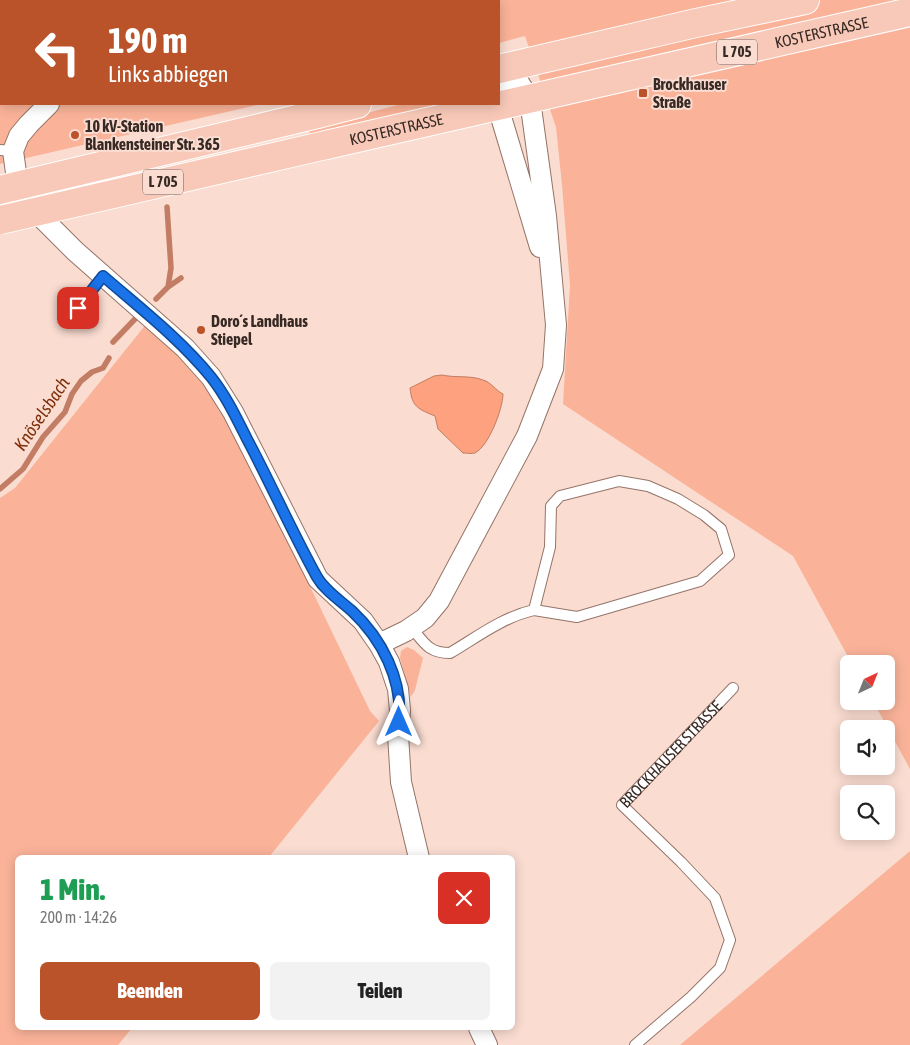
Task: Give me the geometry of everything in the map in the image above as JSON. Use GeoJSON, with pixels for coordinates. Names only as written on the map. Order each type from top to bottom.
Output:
{"type":"FeatureCollection","features":[{"type":"Feature","properties":{"kind":"main road","name":"L 705"},"geometry":{"type":"LineString","coordinates":[[504,68],[687,25],[805,0]]}},
{"type":"Feature","properties":{"kind":"main road","name":"KOSTERSTRASSE"},"geometry":{"type":"LineString","coordinates":[[0,220],[910,12]]}},
{"type":"Feature","properties":{"kind":"main road","name":"KOSTERSTRASSE"},"geometry":{"type":"LineString","coordinates":[[0,190],[353,105]]}},
{"type":"Feature","properties":{"kind":"street"},"geometry":{"type":"LineString","coordinates":[[379,644],[412,628],[425,618],[439,601],[527,436],[553,369],[556,325],[554,295],[546,216],[530,100],[504,68]]}},
{"type":"Feature","properties":{"kind":"street"},"geometry":{"type":"LineString","coordinates":[[500,94],[504,68]]}},
{"type":"Feature","properties":{"kind":"street"},"geometry":{"type":"LineString","coordinates":[[48,105],[6,150],[18,180],[31,206],[75,251],[185,348],[211,377],[234,412],[318,579],[363,621],[379,644],[398,689],[400,710],[398,734],[400,782],[418,855]]}},
{"type":"Feature","properties":{"kind":"street"},"geometry":{"type":"LineString","coordinates":[[498,107],[554,295]]}},
{"type":"Feature","properties":{"kind":"street"},"geometry":{"type":"LineString","coordinates":[[480,1030],[487,1045]]}},
{"type":"Feature","properties":{"kind":"lane"},"geometry":{"type":"LineString","coordinates":[[78,308],[103,276]]}},
{"type":"Feature","properties":{"kind":"lane"},"geometry":{"type":"LineString","coordinates":[[412,628],[430,650],[450,653],[518,613],[534,610],[577,617],[700,581],[729,555],[721,529],[704,515],[678,499],[648,486],[619,481],[560,496],[551,506],[550,547],[534,610]]}},
{"type":"Feature","properties":{"kind":"lane","name":"BROCKHAUSER STRASSE"},"geometry":{"type":"LineString","coordinates":[[635,1045],[691,997],[720,968],[730,940],[715,898],[622,805],[733,688]]}},
{"type":"Feature","properties":{"kind":"shaded area"},"geometry":{"type":"Polygon","coordinates":[[[500,0],[910,0],[910,769],[895,741],[895,720],[883,720],[878,710],[895,710],[895,655],[847,655],[793,556],[563,404],[570,285],[556,127],[525,36],[500,43],[500,0]]]}},
{"type":"Feature","properties":{"kind":"shaded area"},"geometry":{"type":"Polygon","coordinates":[[[0,105],[257,105],[0,164],[0,105]]]}},
{"type":"Feature","properties":{"kind":"shaded area"},"geometry":{"type":"Polygon","coordinates":[[[398,105],[454,105],[311,137],[308,128],[398,105]]]}},
{"type":"Feature","properties":{"kind":"shaded area"},"geometry":{"type":"Polygon","coordinates":[[[147,323],[219,397],[370,711],[379,721],[271,855],[15,855],[15,1030],[130,1030],[118,1045],[0,1045],[0,498],[15,488],[147,323]]]}},
{"type":"Feature","properties":{"kind":"shaded area"},"geometry":{"type":"Polygon","coordinates":[[[442,375],[483,380],[503,394],[501,408],[490,435],[475,453],[463,453],[438,429],[435,416],[420,409],[412,399],[410,388],[434,376],[442,375]]]}},
{"type":"Feature","properties":{"kind":"shaded area"},"geometry":{"type":"Polygon","coordinates":[[[407,647],[423,658],[415,690],[411,697],[400,658],[401,651],[407,647]]]}},
{"type":"Feature","properties":{"kind":"shaded area"},"geometry":{"type":"Polygon","coordinates":[[[910,851],[910,1045],[680,1045],[910,851]]]}},
{"type":"Feature","properties":{"kind":"waterway","name":"Knöselsbach"},"geometry":{"type":"LineString","coordinates":[[156,299],[168,287],[171,268],[167,207]]}},
{"type":"Feature","properties":{"kind":"waterway"},"geometry":{"type":"LineString","coordinates":[[168,287],[181,278]]}},
{"type":"Feature","properties":{"kind":"waterway","name":"Knöselsbach"},"geometry":{"type":"LineString","coordinates":[[113,342],[135,319]]}},
{"type":"Feature","properties":{"kind":"waterway","name":"Knöselsbach"},"geometry":{"type":"LineString","coordinates":[[0,489],[23,469],[43,437],[65,412],[72,394],[81,381],[92,372],[103,368],[109,358]]}},
{"type":"Feature","properties":{"kind":"place","name":"Brockhauser Straße"},"geometry":{"type":"Point","coordinates":[643,93]}},
{"type":"Feature","properties":{"kind":"place","name":"10 kV-Station Blankensteiner Str. 365"},"geometry":{"type":"Point","coordinates":[75,135]}},
{"type":"Feature","properties":{"kind":"place","name":"Doro´s Landhaus Stiepel"},"geometry":{"type":"Point","coordinates":[201,330]}},
{"type":"Feature","properties":{"kind":"route"},"geometry":{"type":"LineString","coordinates":[[78,308],[103,276],[185,348],[211,377],[234,412],[318,579],[363,621],[379,644],[398,689],[399,722]]}}]}
